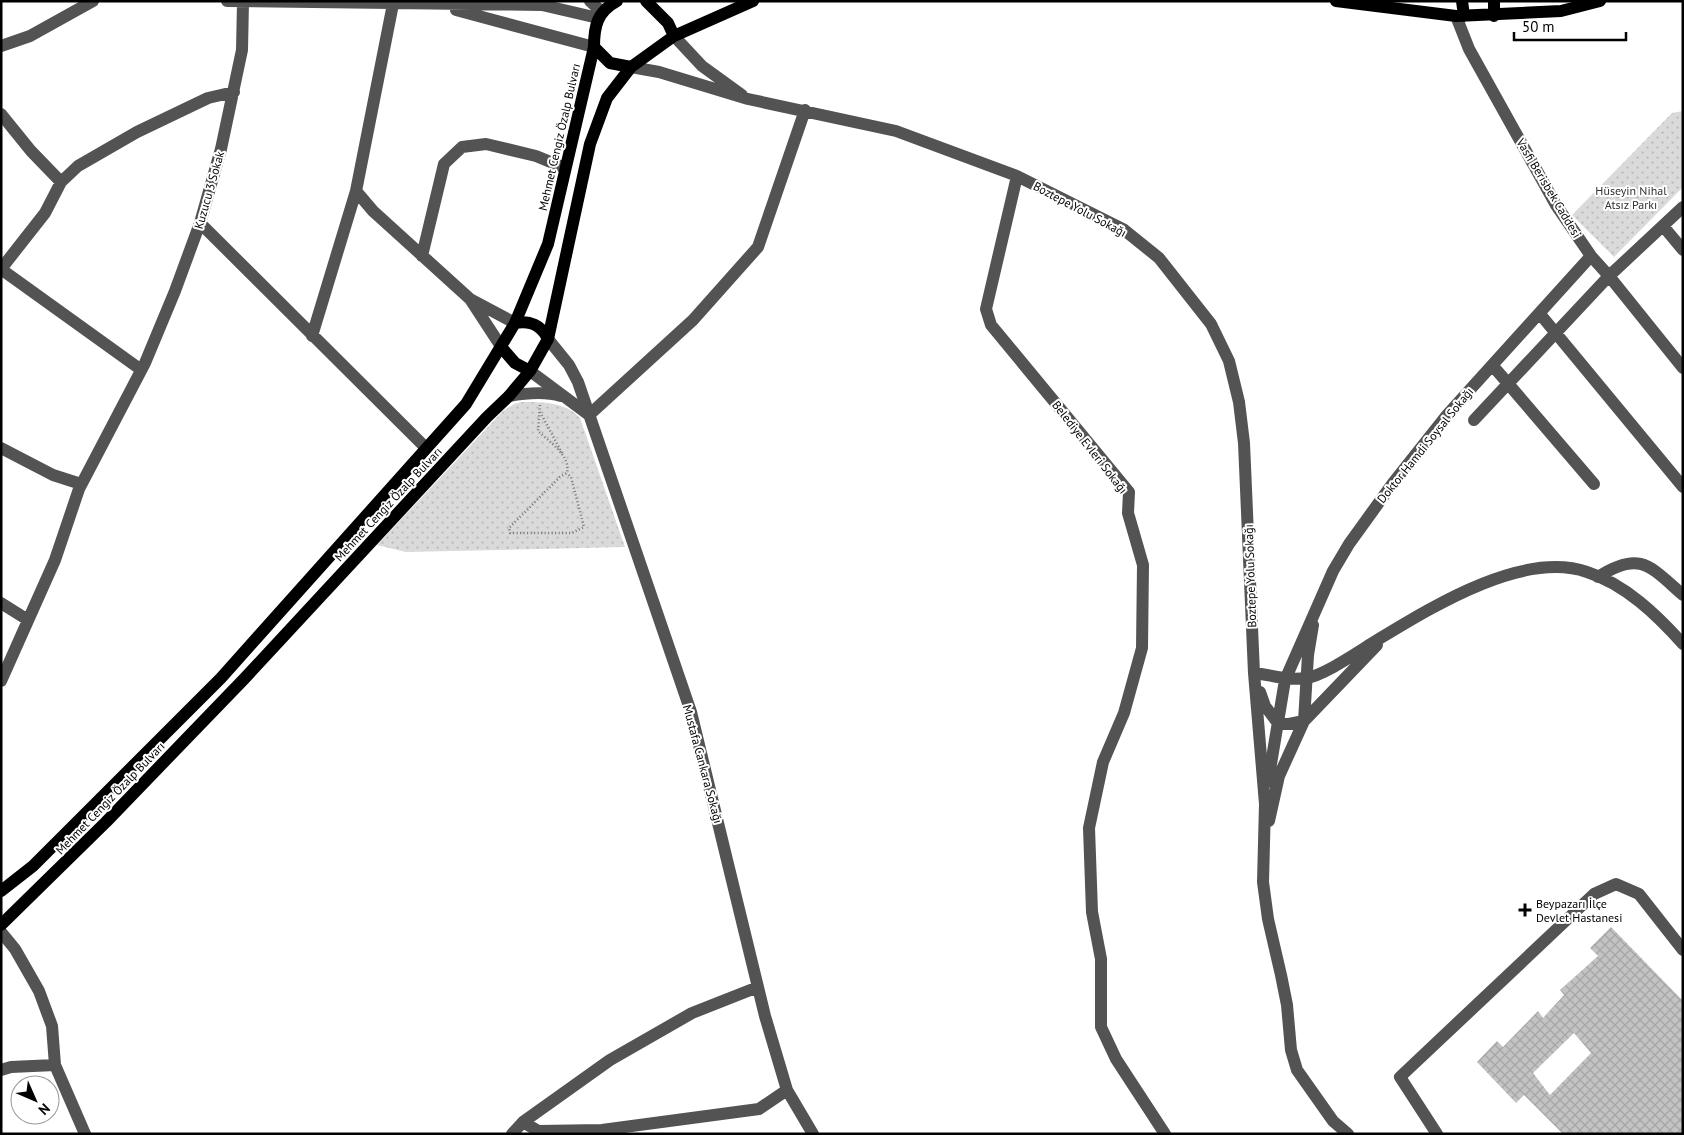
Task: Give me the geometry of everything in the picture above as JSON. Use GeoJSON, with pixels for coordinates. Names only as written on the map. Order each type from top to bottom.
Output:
{"type":"FeatureCollection","features":[{"type":"Feature","properties":{"kind":"main road"},"geometry":{"type":"LineString","coordinates":[[600,15],[617,1]]}},
{"type":"Feature","properties":{"kind":"main road"},"geometry":{"type":"LineString","coordinates":[[646,1],[668,23],[674,36]]}},
{"type":"Feature","properties":{"kind":"main road","name":"Mehmet Cengiz Özalp Bulvarı"},"geometry":{"type":"LineString","coordinates":[[1,924],[106,822],[244,679],[530,372],[548,340],[590,144],[607,98],[631,67],[674,36],[752,1]]}},
{"type":"Feature","properties":{"kind":"main road"},"geometry":{"type":"LineString","coordinates":[[1336,1],[1460,16],[1494,16],[1561,11],[1600,1]]}},
{"type":"Feature","properties":{"kind":"main road"},"geometry":{"type":"LineString","coordinates":[[1460,16],[1462,1]]}},
{"type":"Feature","properties":{"kind":"main road"},"geometry":{"type":"LineString","coordinates":[[1494,1],[1494,16]]}},
{"type":"Feature","properties":{"kind":"main road","name":"Mehmet Cengiz Özalp Bulvarı"},"geometry":{"type":"LineString","coordinates":[[1,891],[33,866],[222,678],[466,404],[502,348],[515,323],[548,244],[600,15]]}},
{"type":"Feature","properties":{"kind":"main road"},"geometry":{"type":"LineString","coordinates":[[594,48],[610,63],[631,67]]}},
{"type":"Feature","properties":{"kind":"main road"},"geometry":{"type":"LineString","coordinates":[[515,323],[533,324],[542,330],[548,340]]}},
{"type":"Feature","properties":{"kind":"main road"},"geometry":{"type":"LineString","coordinates":[[502,348],[515,364],[530,372]]}},
{"type":"Feature","properties":{"kind":"street"},"geometry":{"type":"LineString","coordinates":[[1,46],[30,36],[93,1]]}},
{"type":"Feature","properties":{"kind":"street"},"geometry":{"type":"LineString","coordinates":[[227,1],[542,5],[600,15]]}},
{"type":"Feature","properties":{"kind":"street"},"geometry":{"type":"LineString","coordinates":[[590,1],[600,15]]}},
{"type":"Feature","properties":{"kind":"street","name":"Kuzucu 3 Sokak"},"geometry":{"type":"LineString","coordinates":[[1,681],[55,560],[81,484],[105,442],[140,369],[175,291],[200,223],[234,92],[242,50],[243,2]]}},
{"type":"Feature","properties":{"kind":"street"},"geometry":{"type":"LineString","coordinates":[[312,336],[356,191],[393,4]]}},
{"type":"Feature","properties":{"kind":"street"},"geometry":{"type":"LineString","coordinates":[[439,5],[594,48]]}},
{"type":"Feature","properties":{"kind":"street","name":"Vasfi Berisbek Caddesi"},"geometry":{"type":"LineString","coordinates":[[1460,16],[1469,49],[1556,205],[1591,256],[1610,276],[1683,368]]}},
{"type":"Feature","properties":{"kind":"street"},"geometry":{"type":"LineString","coordinates":[[674,36],[702,66],[748,99]]}},
{"type":"Feature","properties":{"kind":"street","name":"Boztepe Yolu Sokağı"},"geometry":{"type":"LineString","coordinates":[[631,67],[658,72],[748,99],[896,131],[1017,176],[1123,229],[1159,258],[1211,324],[1229,361],[1239,402],[1244,443],[1254,673]]}},
{"type":"Feature","properties":{"kind":"street"},"geometry":{"type":"LineString","coordinates":[[140,369],[1,269],[45,213],[61,182],[78,166],[137,132],[208,98],[234,92]]}},
{"type":"Feature","properties":{"kind":"street"},"geometry":{"type":"LineString","coordinates":[[530,372],[589,415],[693,320],[758,247],[805,110]]}},
{"type":"Feature","properties":{"kind":"street"},"geometry":{"type":"LineString","coordinates":[[1,114],[31,152],[61,182]]}},
{"type":"Feature","properties":{"kind":"street"},"geometry":{"type":"LineString","coordinates":[[422,256],[444,164],[462,147],[486,144],[536,156],[565,168]]}},
{"type":"Feature","properties":{"kind":"street","name":"Belediye Evleri Sokağı"},"geometry":{"type":"LineString","coordinates":[[1017,176],[986,309],[991,325],[1129,492],[1128,513],[1143,565],[1142,648],[1124,713],[1103,762],[1089,828],[1091,903],[1101,959],[1101,1026],[1116,1059],[1165,1134]]}},
{"type":"Feature","properties":{"kind":"street"},"geometry":{"type":"LineString","coordinates":[[356,191],[373,211],[470,299],[515,323]]}},
{"type":"Feature","properties":{"kind":"street"},"geometry":{"type":"LineString","coordinates":[[1474,420],[1610,276],[1683,207]]}},
{"type":"Feature","properties":{"kind":"street"},"geometry":{"type":"LineString","coordinates":[[200,223],[426,448]]}},
{"type":"Feature","properties":{"kind":"street"},"geometry":{"type":"LineString","coordinates":[[1663,226],[1683,250]]}},
{"type":"Feature","properties":{"kind":"street","name":"Doktor Hamdi Soysal Sokağı"},"geometry":{"type":"LineString","coordinates":[[1317,604],[1333,571],[1370,514],[1446,415],[1591,256]]}},
{"type":"Feature","properties":{"kind":"street"},"geometry":{"type":"LineString","coordinates":[[470,299],[502,348]]}},
{"type":"Feature","properties":{"kind":"street"},"geometry":{"type":"LineString","coordinates":[[1540,314],[1683,487]]}},
{"type":"Feature","properties":{"kind":"street","name":"Mustafa Cankara Sokağı"},"geometry":{"type":"LineString","coordinates":[[548,340],[569,365],[578,382],[691,712],[758,987],[787,1090],[801,1117],[813,1134]]}},
{"type":"Feature","properties":{"kind":"street"},"geometry":{"type":"LineString","coordinates":[[1492,366],[1594,484]]}},
{"type":"Feature","properties":{"kind":"street"},"geometry":{"type":"LineString","coordinates":[[509,396],[540,393],[562,397]]}},
{"type":"Feature","properties":{"kind":"street"},"geometry":{"type":"LineString","coordinates":[[1,448],[53,475],[81,484]]}},
{"type":"Feature","properties":{"kind":"street"},"geometry":{"type":"LineString","coordinates":[[1598,577],[1617,564],[1636,562],[1654,570],[1683,595]]}},
{"type":"Feature","properties":{"kind":"street"},"geometry":{"type":"LineString","coordinates":[[1254,673],[1285,680],[1308,678],[1458,593],[1527,570],[1586,571],[1616,586],[1643,605],[1665,624],[1683,644]]}},
{"type":"Feature","properties":{"kind":"street"},"geometry":{"type":"LineString","coordinates":[[1,603],[28,620]]}},
{"type":"Feature","properties":{"kind":"street"},"geometry":{"type":"LineString","coordinates":[[1263,842],[1276,798],[1279,776],[1304,721],[1308,655],[1317,604]]}},
{"type":"Feature","properties":{"kind":"street"},"geometry":{"type":"LineString","coordinates":[[1317,604],[1285,680],[1265,804],[1263,882],[1268,919],[1287,1005],[1291,1050],[1297,1070],[1305,1084],[1333,1121],[1348,1134]]}},
{"type":"Feature","properties":{"kind":"street"},"geometry":{"type":"LineString","coordinates":[[1254,673],[1265,706],[1277,722],[1288,724],[1304,721],[1335,691],[1386,634]]}},
{"type":"Feature","properties":{"kind":"street"},"geometry":{"type":"LineString","coordinates":[[1254,673],[1265,804]]}},
{"type":"Feature","properties":{"kind":"street"},"geometry":{"type":"LineString","coordinates":[[1437,1134],[1400,1077],[1594,894],[1616,884],[1639,894],[1683,950]]}},
{"type":"Feature","properties":{"kind":"street"},"geometry":{"type":"LineString","coordinates":[[1,932],[15,948],[39,991],[52,1026],[55,1065],[85,1134]]}},
{"type":"Feature","properties":{"kind":"street"},"geometry":{"type":"LineString","coordinates":[[512,1134],[523,1122],[610,1060],[692,1014],[758,987]]}},
{"type":"Feature","properties":{"kind":"street"},"geometry":{"type":"LineString","coordinates":[[1,1070],[55,1065]]}},
{"type":"Feature","properties":{"kind":"street"},"geometry":{"type":"LineString","coordinates":[[523,1122],[538,1130],[602,1130],[759,1109],[787,1090]]}},
{"type":"Feature","properties":{"kind":"path"},"geometry":{"type":"LineString","coordinates":[[540,393],[538,431],[564,456]]}},
{"type":"Feature","properties":{"kind":"path"},"geometry":{"type":"LineString","coordinates":[[540,412],[549,424],[564,456],[568,467],[567,473]]}},
{"type":"Feature","properties":{"kind":"path"},"geometry":{"type":"LineString","coordinates":[[567,473],[571,477],[584,527],[572,533],[510,533],[508,528],[560,477],[567,473]]}},
{"type":"Feature","properties":{"kind":"green space","name":"Hüseyin Nihal Atsız Parkı"},"geometry":{"type":"Polygon","coordinates":[[[1683,111],[1683,187],[1614,257],[1572,215],[1672,113],[1683,111]]]}},
{"type":"Feature","properties":{"kind":"green space"},"geometry":{"type":"Polygon","coordinates":[[[522,402],[561,406],[580,418],[625,547],[406,552],[377,545],[503,411],[514,404],[522,402]]]}},
{"type":"Feature","properties":{"kind":"building"},"geometry":{"type":"Polygon","coordinates":[[[1611,927],[1683,1001],[1683,1134],[1563,1134],[1524,1095],[1516,1103],[1477,1062],[1497,1041],[1503,1047],[1538,1011],[1543,1018],[1564,995],[1560,990],[1598,956],[1590,948],[1611,927]],[[1574,1033],[1533,1073],[1550,1095],[1591,1053],[1574,1033]]]}},
{"type":"Feature","properties":{"kind":"place","name":"Beypazarı İlçe Devlet Hastanesi"},"geometry":{"type":"Point","coordinates":[1525,910]}}]}
